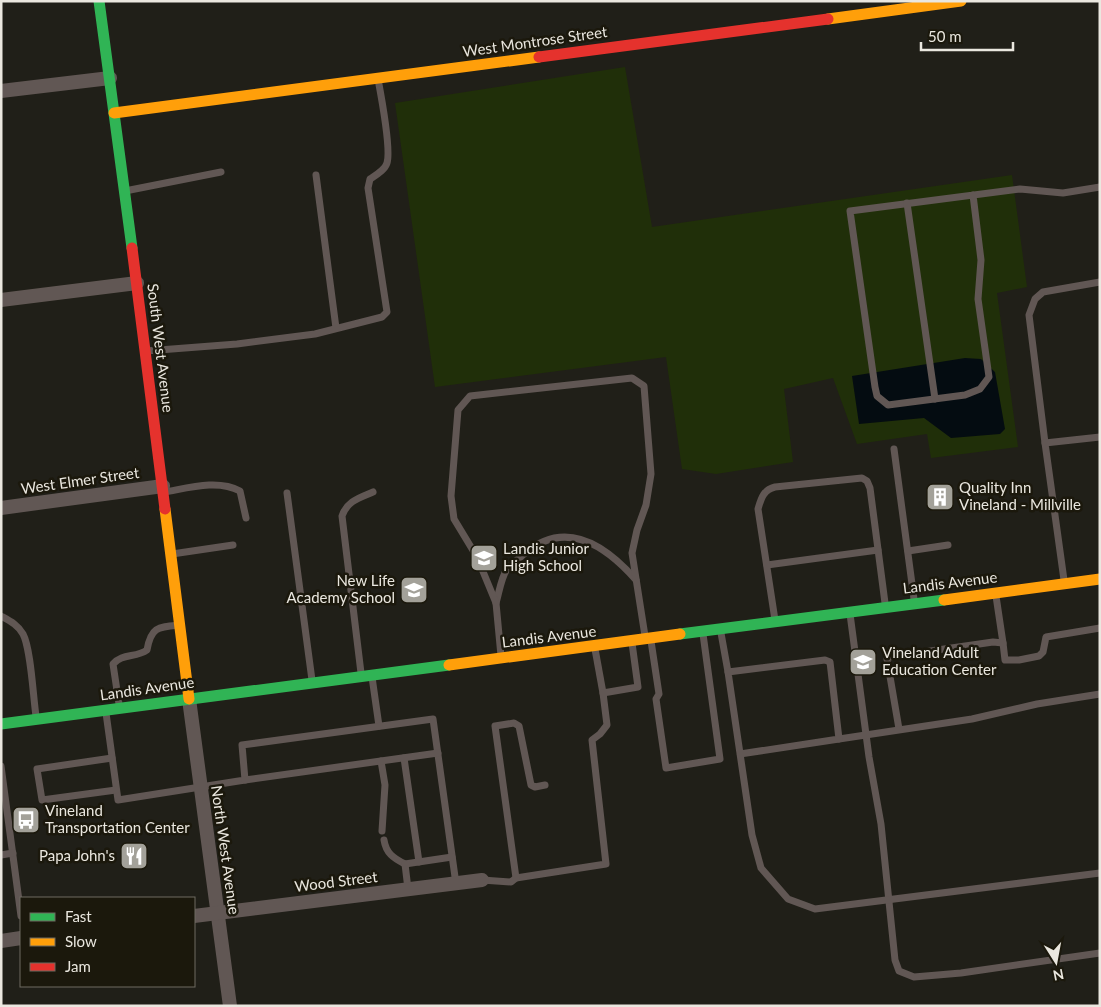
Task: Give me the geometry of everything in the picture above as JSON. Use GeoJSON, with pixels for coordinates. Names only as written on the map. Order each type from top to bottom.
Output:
{"type":"FeatureCollection","features":[{"type":"Feature","properties":{"kind":"street","name":"South West Avenue"},"geometry":{"type":"LineString","coordinates":[[99,1],[146,352],[189,699]]}},
{"type":"Feature","properties":{"kind":"street","name":"West Montrose Street"},"geometry":{"type":"LineString","coordinates":[[114,113],[961,1]]}},
{"type":"Feature","properties":{"kind":"street"},"geometry":{"type":"LineString","coordinates":[[1,91],[110,78]]}},
{"type":"Feature","properties":{"kind":"street"},"geometry":{"type":"LineString","coordinates":[[1,300],[136,283]]}},
{"type":"Feature","properties":{"kind":"street","name":"West Elmer Street"},"geometry":{"type":"LineString","coordinates":[[1,508],[163,489]]}},
{"type":"Feature","properties":{"kind":"street","name":"Landis Avenue"},"geometry":{"type":"LineString","coordinates":[[1,724],[915,602],[1064,583],[1099,581]]}},
{"type":"Feature","properties":{"kind":"street","name":"North West Avenue"},"geometry":{"type":"LineString","coordinates":[[189,699],[230,1006]]}},
{"type":"Feature","properties":{"kind":"street","name":"Wood Street"},"geometry":{"type":"LineString","coordinates":[[195,916],[482,880]]}},
{"type":"Feature","properties":{"kind":"street"},"geometry":{"type":"LineString","coordinates":[[1,941],[20,938]]}},
{"type":"Feature","properties":{"kind":"lane"},"geometry":{"type":"LineString","coordinates":[[146,352],[237,344],[315,334],[382,317],[387,312],[368,188],[370,179],[380,172],[387,163],[386,137],[378,79]]}},
{"type":"Feature","properties":{"kind":"lane"},"geometry":{"type":"LineString","coordinates":[[124,191],[220,172]]}},
{"type":"Feature","properties":{"kind":"lane"},"geometry":{"type":"LineString","coordinates":[[316,175],[336,328]]}},
{"type":"Feature","properties":{"kind":"lane"},"geometry":{"type":"LineString","coordinates":[[973,195],[981,260],[978,299],[989,377],[980,389],[974,392],[888,405],[876,396],[850,212],[907,203],[1029,188],[1050,192],[1063,192],[1100,187]]}},
{"type":"Feature","properties":{"kind":"lane"},"geometry":{"type":"LineString","coordinates":[[907,203],[936,399]]}},
{"type":"Feature","properties":{"kind":"lane"},"geometry":{"type":"LineString","coordinates":[[1064,583],[1029,315],[1035,299],[1044,292],[1100,282]]}},
{"type":"Feature","properties":{"kind":"lane"},"geometry":{"type":"LineString","coordinates":[[502,658],[496,603],[477,558],[454,519],[452,504],[458,410],[470,396],[632,378],[644,386],[652,474],[646,505],[637,530],[632,553],[659,694],[656,699],[666,768],[720,759],[703,631]]}},
{"type":"Feature","properties":{"kind":"lane"},"geometry":{"type":"LineString","coordinates":[[1045,443],[1100,437]]}},
{"type":"Feature","properties":{"kind":"lane"},"geometry":{"type":"LineString","coordinates":[[894,450],[915,602]]}},
{"type":"Feature","properties":{"kind":"lane"},"geometry":{"type":"LineString","coordinates":[[775,621],[758,509],[768,489],[775,488],[862,478],[866,481],[870,488],[886,606]]}},
{"type":"Feature","properties":{"kind":"lane"},"geometry":{"type":"LineString","coordinates":[[163,489],[205,486],[232,487],[240,491],[246,518]]}},
{"type":"Feature","properties":{"kind":"lane"},"geometry":{"type":"LineString","coordinates":[[373,492],[354,500],[345,507],[342,516],[366,676],[379,726]]}},
{"type":"Feature","properties":{"kind":"lane"},"geometry":{"type":"LineString","coordinates":[[287,493],[312,683]]}},
{"type":"Feature","properties":{"kind":"lane"},"geometry":{"type":"LineString","coordinates":[[496,603],[507,569],[537,543],[564,537],[596,544],[617,558],[637,580]]}},
{"type":"Feature","properties":{"kind":"lane"},"geometry":{"type":"LineString","coordinates":[[171,554],[233,545]]}},
{"type":"Feature","properties":{"kind":"lane"},"geometry":{"type":"LineString","coordinates":[[908,551],[948,545]]}},
{"type":"Feature","properties":{"kind":"lane"},"geometry":{"type":"LineString","coordinates":[[766,565],[878,550]]}},
{"type":"Feature","properties":{"kind":"lane"},"geometry":{"type":"LineString","coordinates":[[996,592],[1005,660],[1019,660],[1039,656],[1043,652],[1046,638],[1100,628]]}},
{"type":"Feature","properties":{"kind":"lane"},"geometry":{"type":"LineString","coordinates":[[850,611],[881,824],[895,960],[899,971],[914,977],[961,973],[1100,953]]}},
{"type":"Feature","properties":{"kind":"lane"},"geometry":{"type":"LineString","coordinates":[[1,616],[15,624],[23,634],[29,652],[36,719]]}},
{"type":"Feature","properties":{"kind":"lane"},"geometry":{"type":"LineString","coordinates":[[120,708],[112,664],[120,657],[142,654],[147,650],[150,637],[161,627],[180,625]]}},
{"type":"Feature","properties":{"kind":"lane"},"geometry":{"type":"LineString","coordinates":[[721,629],[752,835],[762,868],[788,900],[815,909],[1100,873]]}},
{"type":"Feature","properties":{"kind":"lane"},"geometry":{"type":"LineString","coordinates":[[603,693],[638,687],[632,641]]}},
{"type":"Feature","properties":{"kind":"lane"},"geometry":{"type":"LineString","coordinates":[[898,729],[887,659],[889,657],[993,642],[1003,643]]}},
{"type":"Feature","properties":{"kind":"lane"},"geometry":{"type":"LineString","coordinates":[[482,880],[511,882],[516,878],[606,864],[591,747],[592,740],[607,725],[594,646]]}},
{"type":"Feature","properties":{"kind":"lane"},"geometry":{"type":"LineString","coordinates":[[728,672],[825,660],[830,662],[839,740]]}},
{"type":"Feature","properties":{"kind":"lane"},"geometry":{"type":"LineString","coordinates":[[740,754],[972,719],[1037,704],[1100,694]]}},
{"type":"Feature","properties":{"kind":"lane"},"geometry":{"type":"LineString","coordinates":[[106,710],[118,800],[438,753]]}},
{"type":"Feature","properties":{"kind":"lane"},"geometry":{"type":"LineString","coordinates":[[245,780],[242,745],[433,719],[456,884]]}},
{"type":"Feature","properties":{"kind":"lane"},"geometry":{"type":"LineString","coordinates":[[516,878],[495,726],[514,723],[519,726],[531,785],[535,787],[545,785]]}},
{"type":"Feature","properties":{"kind":"lane"},"geometry":{"type":"LineString","coordinates":[[112,758],[37,769],[42,800],[116,790]]}},
{"type":"Feature","properties":{"kind":"lane"},"geometry":{"type":"LineString","coordinates":[[404,758],[419,862]]}},
{"type":"Feature","properties":{"kind":"lane"},"geometry":{"type":"LineString","coordinates":[[381,761],[385,795],[382,831]]}},
{"type":"Feature","properties":{"kind":"lane"},"geometry":{"type":"LineString","coordinates":[[1,766],[20,908]]}},
{"type":"Feature","properties":{"kind":"lane"},"geometry":{"type":"LineString","coordinates":[[384,840],[386,848],[394,859],[405,864],[452,857]]}},
{"type":"Feature","properties":{"kind":"lane"},"geometry":{"type":"LineString","coordinates":[[1,855],[13,853]]}},
{"type":"Feature","properties":{"kind":"lane"},"geometry":{"type":"LineString","coordinates":[[405,864],[408,889]]}},
{"type":"Feature","properties":{"kind":"green space"},"geometry":{"type":"Polygon","coordinates":[[[625,67],[652,227],[1012,175],[1027,287],[997,293],[1018,447],[931,458],[927,434],[857,444],[833,378],[784,389],[793,462],[716,474],[682,469],[666,357],[435,387],[395,103],[625,67]]]}},
{"type":"Feature","properties":{"kind":"shaded area"},"geometry":{"type":"Polygon","coordinates":[[[965,358],[981,359],[995,372],[1005,429],[1000,434],[951,438],[924,418],[859,424],[852,376],[965,358]]]}},
{"type":"Feature","properties":{"kind":"traffic: fast"},"geometry":{"type":"LineString","coordinates":[[99,1],[132,248]]}},
{"type":"Feature","properties":{"kind":"traffic: fast"},"geometry":{"type":"LineString","coordinates":[[680,634],[944,600]]}},
{"type":"Feature","properties":{"kind":"traffic: fast"},"geometry":{"type":"LineString","coordinates":[[1,724],[449,665]]}},
{"type":"Feature","properties":{"kind":"traffic: slow"},"geometry":{"type":"LineString","coordinates":[[828,19],[961,1]]}},
{"type":"Feature","properties":{"kind":"traffic: slow"},"geometry":{"type":"LineString","coordinates":[[114,113],[539,57]]}},
{"type":"Feature","properties":{"kind":"traffic: slow"},"geometry":{"type":"LineString","coordinates":[[165,509],[189,699]]}},
{"type":"Feature","properties":{"kind":"traffic: slow"},"geometry":{"type":"LineString","coordinates":[[944,600],[1100,579]]}},
{"type":"Feature","properties":{"kind":"traffic: slow"},"geometry":{"type":"LineString","coordinates":[[449,665],[680,634]]}},
{"type":"Feature","properties":{"kind":"traffic: jam"},"geometry":{"type":"LineString","coordinates":[[539,57],[828,19]]}},
{"type":"Feature","properties":{"kind":"traffic: jam"},"geometry":{"type":"LineString","coordinates":[[132,248],[165,509]]}},
{"type":"Feature","properties":{"kind":"place","name":"Quality Inn Vineland - Millville"},"geometry":{"type":"Point","coordinates":[940,497]}},
{"type":"Feature","properties":{"kind":"place","name":"Landis Junior High School"},"geometry":{"type":"Point","coordinates":[484,558]}},
{"type":"Feature","properties":{"kind":"place","name":"New Life Academy School"},"geometry":{"type":"Point","coordinates":[414,590]}},
{"type":"Feature","properties":{"kind":"place","name":"Vineland Adult Education Center"},"geometry":{"type":"Point","coordinates":[863,662]}},
{"type":"Feature","properties":{"kind":"place","name":"Vineland Transportation Center"},"geometry":{"type":"Point","coordinates":[26,820]}},
{"type":"Feature","properties":{"kind":"place","name":"Papa John's"},"geometry":{"type":"Point","coordinates":[134,856]}}]}
